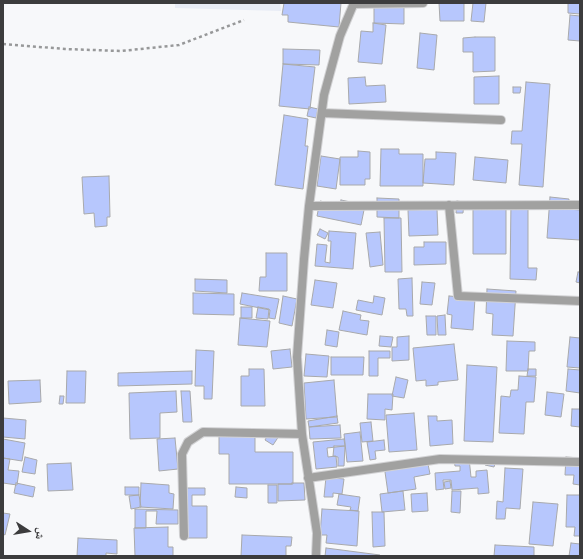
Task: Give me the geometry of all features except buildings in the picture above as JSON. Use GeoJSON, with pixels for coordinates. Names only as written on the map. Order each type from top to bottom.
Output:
{"type":"FeatureCollection","features":[{"type":"Feature","properties":{"kind":"street"},"geometry":{"type":"LineString","coordinates":[[316,556],[317,533],[302,434],[297,357],[309,206],[324,95],[340,36],[354,4],[423,3]]}},
{"type":"Feature","properties":{"kind":"street"},"geometry":{"type":"LineString","coordinates":[[322,113],[501,120]]}},
{"type":"Feature","properties":{"kind":"street"},"geometry":{"type":"LineString","coordinates":[[449,205],[458,296],[580,301]]}},
{"type":"Feature","properties":{"kind":"street"},"geometry":{"type":"LineString","coordinates":[[309,206],[580,205]]}},
{"type":"Feature","properties":{"kind":"street"},"geometry":{"type":"LineString","coordinates":[[184,536],[182,454],[188,442],[202,432],[302,434]]}},
{"type":"Feature","properties":{"kind":"street"},"geometry":{"type":"LineString","coordinates":[[308,478],[440,458],[580,462]]}},
{"type":"Feature","properties":{"kind":"path"},"geometry":{"type":"LineString","coordinates":[[3,44],[65,49],[121,51],[179,45],[244,20]]}},
{"type":"Feature","properties":{"kind":"shaded area"},"geometry":{"type":"Polygon","coordinates":[[[175,3],[280,3],[281,11],[175,8],[175,3]]]}}]}
